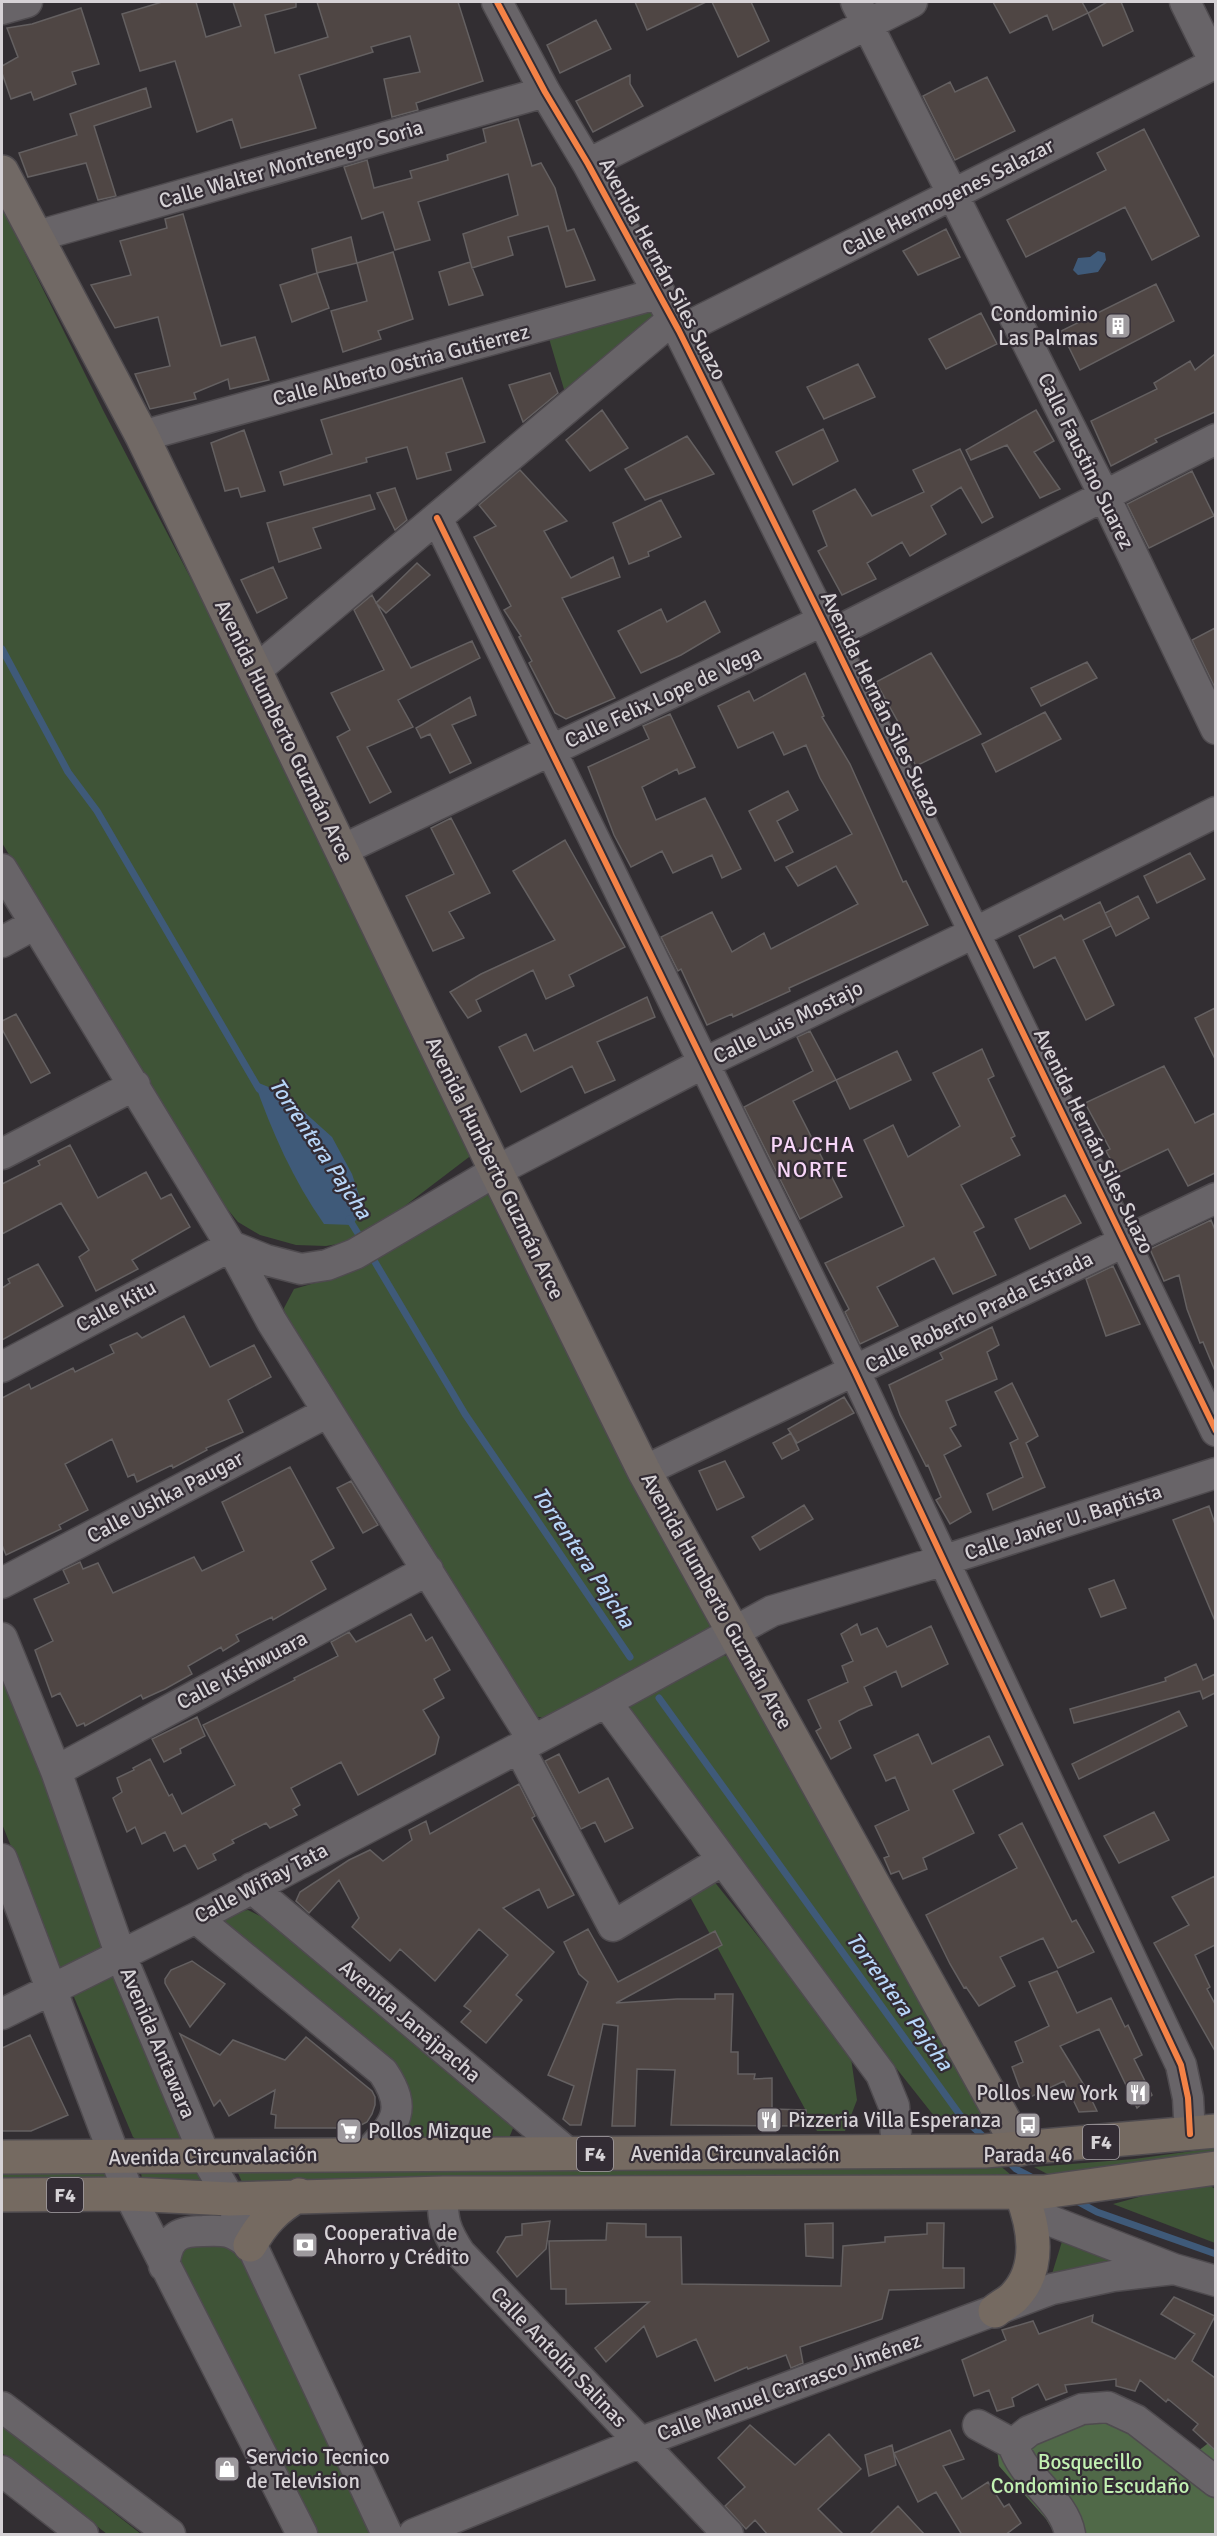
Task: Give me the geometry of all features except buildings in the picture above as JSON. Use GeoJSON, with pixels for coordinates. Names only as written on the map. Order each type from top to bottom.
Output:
{"type":"FeatureCollection","features":[{"type":"Feature","properties":{"kind":"highway","name":"Avenida Circunvalación"},"geometry":{"type":"LineString","coordinates":[[2,2157],[897,2153],[1006,2150],[1203,2133]]}},
{"type":"Feature","properties":{"kind":"highway","name":"Avenida Circunvalación"},"geometry":{"type":"LineString","coordinates":[[2,2195],[129,2194],[230,2199],[299,2195],[443,2193],[1031,2199],[1079,2189],[1215,2168]]}},
{"type":"Feature","properties":{"kind":"highway"},"geometry":{"type":"LineString","coordinates":[[250,2245],[267,2218],[299,2195]]}},
{"type":"Feature","properties":{"kind":"highway"},"geometry":{"type":"LineString","coordinates":[[995,2311],[1014,2297],[1027,2277],[1034,2254],[1031,2199]]}},
{"type":"Feature","properties":{"kind":"main road","name":"Avenida Humberto Guzmán Arce"},"geometry":{"type":"LineString","coordinates":[[2,172],[142,436],[496,1171],[644,1471],[734,1632],[1006,2150]]}},
{"type":"Feature","properties":{"kind":"street"},"geometry":{"type":"LineString","coordinates":[[2,9],[27,2]]}},
{"type":"Feature","properties":{"kind":"street","name":"Avenida Hernán Siles Suazo"},"geometry":{"type":"LineString","coordinates":[[497,2],[545,92],[588,164],[671,314],[1125,1241],[1215,1431]]}},
{"type":"Feature","properties":{"kind":"street"},"geometry":{"type":"LineString","coordinates":[[588,164],[862,12],[912,2]]}},
{"type":"Feature","properties":{"kind":"street"},"geometry":{"type":"LineString","coordinates":[[1185,2],[1215,63]]}},
{"type":"Feature","properties":{"kind":"street","name":"Calle Faustino Suarez"},"geometry":{"type":"LineString","coordinates":[[862,12],[1105,497],[1215,729]]}},
{"type":"Feature","properties":{"kind":"street","name":"Calle Hermogenes Salazar"},"geometry":{"type":"LineString","coordinates":[[255,671],[437,518],[671,314],[954,195],[1215,63]]}},
{"type":"Feature","properties":{"kind":"street","name":"Calle Walter Montenegro Soria"},"geometry":{"type":"LineString","coordinates":[[37,236],[545,92]]}},
{"type":"Feature","properties":{"kind":"street","name":"Calle Alberto Ostria Gutierrez"},"geometry":{"type":"LineString","coordinates":[[142,436],[671,314]]}},
{"type":"Feature","properties":{"kind":"street","name":"Calle Felix Lope de Vega"},"geometry":{"type":"LineString","coordinates":[[342,850],[552,750],[826,628],[1105,497],[1215,439]]}},
{"type":"Feature","properties":{"kind":"street"},"geometry":{"type":"LineString","coordinates":[[437,518],[945,1560],[1180,2065],[1203,2133]]}},
{"type":"Feature","properties":{"kind":"street","name":"Calle Luis Mostajo"},"geometry":{"type":"LineString","coordinates":[[231,1246],[266,1260],[302,1269],[327,1265],[366,1247],[496,1171],[704,1063],[974,933],[1215,812]]}},
{"type":"Feature","properties":{"kind":"street"},"geometry":{"type":"LineString","coordinates":[[2,869],[231,1246],[272,1322],[428,1570],[526,1744],[614,1926],[723,1860]]}},
{"type":"Feature","properties":{"kind":"street"},"geometry":{"type":"LineString","coordinates":[[2,942],[35,924]]}},
{"type":"Feature","properties":{"kind":"street"},"geometry":{"type":"LineString","coordinates":[[2,1154],[135,1085]]}},
{"type":"Feature","properties":{"kind":"street","name":"Calle Roberto Prada Estrada"},"geometry":{"type":"LineString","coordinates":[[644,1471],[1215,1198]]}},
{"type":"Feature","properties":{"kind":"street","name":"Calle Kitu"},"geometry":{"type":"LineString","coordinates":[[2,1367],[231,1246]]}},
{"type":"Feature","properties":{"kind":"street"},"geometry":{"type":"LineString","coordinates":[[272,1322],[274,1301],[284,1282],[302,1269]]}},
{"type":"Feature","properties":{"kind":"street","name":"Calle Ushka Paugar"},"geometry":{"type":"LineString","coordinates":[[2,1583],[328,1412]]}},
{"type":"Feature","properties":{"kind":"street","name":"Calle Javier U. Baptista"},"geometry":{"type":"LineString","coordinates":[[526,1744],[772,1611],[945,1560],[1215,1473]]}},
{"type":"Feature","properties":{"kind":"street","name":"Calle Kishwuara"},"geometry":{"type":"LineString","coordinates":[[56,1771],[428,1570]]}},
{"type":"Feature","properties":{"kind":"street","name":"Avenida Antawara"},"geometry":{"type":"LineString","coordinates":[[2,1638],[56,1771],[121,1956],[205,2157],[230,2199],[387,2535]]}},
{"type":"Feature","properties":{"kind":"street"},"geometry":{"type":"LineString","coordinates":[[628,1690],[723,1860],[881,2074],[894,2106],[897,2153]]}},
{"type":"Feature","properties":{"kind":"street","name":"Calle Wiñay Tata"},"geometry":{"type":"LineString","coordinates":[[2,2014],[196,1918],[526,1744]]}},
{"type":"Feature","properties":{"kind":"street"},"geometry":{"type":"LineString","coordinates":[[2,1858],[129,2194],[302,2535]]}},
{"type":"Feature","properties":{"kind":"street","name":"Avenida Janajpacha"},"geometry":{"type":"LineString","coordinates":[[252,1888],[568,2154]]}},
{"type":"Feature","properties":{"kind":"street"},"geometry":{"type":"LineString","coordinates":[[196,1918],[383,2072],[397,2097],[397,2110],[393,2122],[366,2155]]}},
{"type":"Feature","properties":{"kind":"street","name":"Calle Antolín Salinas"},"geometry":{"type":"LineString","coordinates":[[443,2193],[442,2217],[447,2235],[460,2253],[728,2535]]}},
{"type":"Feature","properties":{"kind":"street"},"geometry":{"type":"LineString","coordinates":[[1031,2199],[1174,2269],[1215,2282]]}},
{"type":"Feature","properties":{"kind":"street"},"geometry":{"type":"LineString","coordinates":[[165,2266],[169,2245],[186,2231],[229,2230],[250,2245]]}},
{"type":"Feature","properties":{"kind":"street","name":"Calle Manuel Carrasco Jiménez"},"geometry":{"type":"LineString","coordinates":[[414,2535],[641,2442],[1052,2289],[1113,2276],[1174,2269]]}},
{"type":"Feature","properties":{"kind":"street"},"geometry":{"type":"LineString","coordinates":[[1013,2444],[1029,2431],[1082,2409],[1108,2407],[1136,2420],[1215,2482]]}},
{"type":"Feature","properties":{"kind":"street"},"geometry":{"type":"LineString","coordinates":[[2,2408],[170,2535]]}},
{"type":"Feature","properties":{"kind":"street"},"geometry":{"type":"LineString","coordinates":[[978,2426],[1013,2444],[1017,2460],[1050,2498],[1069,2527],[1071,2535]]}},
{"type":"Feature","properties":{"kind":"street"},"geometry":{"type":"LineString","coordinates":[[2,2471],[83,2535]]}},
{"type":"Feature","properties":{"kind":"green space"},"geometry":{"type":"Polygon","coordinates":[[[2,207],[104,412],[239,671],[473,1154],[355,1241],[326,1246],[296,1245],[260,1235],[238,1222],[215,1194],[2,843],[2,207]]]}},
{"type":"Feature","properties":{"kind":"green space"},"geometry":{"type":"Polygon","coordinates":[[[648,306],[656,323],[566,396],[548,335],[648,306]]]}},
{"type":"Feature","properties":{"kind":"green space"},"geometry":{"type":"Polygon","coordinates":[[[481,1192],[489,1195],[494,1201],[710,1610],[712,1630],[550,1719],[533,1716],[430,1545],[285,1318],[284,1308],[294,1289],[332,1278],[481,1192]]]}},
{"type":"Feature","properties":{"kind":"green space"},"geometry":{"type":"Polygon","coordinates":[[[715,1655],[727,1656],[733,1661],[989,2122],[988,2129],[942,2126],[828,1982],[626,1712],[627,1702],[715,1655]]]}},
{"type":"Feature","properties":{"kind":"green space"},"geometry":{"type":"Polygon","coordinates":[[[2,1675],[103,1938],[105,1949],[60,1968],[2,1824],[2,1675]]]}},
{"type":"Feature","properties":{"kind":"green space"},"geometry":{"type":"Polygon","coordinates":[[[713,1880],[832,2029],[851,2058],[857,2100],[845,2131],[817,2131],[686,1890],[713,1880]]]}},
{"type":"Feature","properties":{"kind":"green space"},"geometry":{"type":"Polygon","coordinates":[[[248,1910],[268,1920],[514,2126],[509,2138],[399,2140],[405,2111],[224,1922],[231,1915],[248,1910]]]}},
{"type":"Feature","properties":{"kind":"green space"},"geometry":{"type":"Polygon","coordinates":[[[114,1975],[188,2140],[138,2141],[133,2137],[74,1997],[75,1994],[114,1975]]]}},
{"type":"Feature","properties":{"kind":"green space"},"geometry":{"type":"Polygon","coordinates":[[[1215,2148],[1215,2159],[1057,2179],[1034,2167],[1134,2159],[1215,2148]]]}},
{"type":"Feature","properties":{"kind":"green space"},"geometry":{"type":"Polygon","coordinates":[[[998,2164],[1011,2175],[242,2182],[238,2173],[684,2165],[998,2164]]]}},
{"type":"Feature","properties":{"kind":"green space"},"geometry":{"type":"Polygon","coordinates":[[[108,2170],[113,2183],[2,2184],[2,2171],[108,2170]]]}},
{"type":"Feature","properties":{"kind":"green space"},"geometry":{"type":"Polygon","coordinates":[[[140,2170],[203,2170],[207,2181],[143,2181],[140,2170]]]}},
{"type":"Feature","properties":{"kind":"green space"},"geometry":{"type":"Polygon","coordinates":[[[1209,2185],[1215,2189],[1215,2243],[1113,2204],[1150,2194],[1209,2185]]]}},
{"type":"Feature","properties":{"kind":"green space"},"geometry":{"type":"Polygon","coordinates":[[[1064,2235],[1133,2261],[1051,2277],[1064,2235]]]}},
{"type":"Feature","properties":{"kind":"green space"},"geometry":{"type":"Polygon","coordinates":[[[237,2243],[372,2534],[312,2534],[179,2261],[182,2246],[237,2243]]]}},
{"type":"Feature","properties":{"kind":"green space","name":"Bosquecillo Condominio Escudaño"},"geometry":{"type":"Polygon","coordinates":[[[1109,2412],[1198,2451],[1215,2438],[1215,2534],[1055,2534],[1046,2519],[999,2466],[997,2449],[1109,2412]]]}},
{"type":"Feature","properties":{"kind":"green space"},"geometry":{"type":"Polygon","coordinates":[[[2,2425],[141,2534],[107,2534],[2,2453],[2,2425]]]}},
{"type":"Feature","properties":{"kind":"water"},"geometry":{"type":"Polygon","coordinates":[[[1098,251],[1105,253],[1106,260],[1098,272],[1078,275],[1073,270],[1078,258],[1090,257],[1098,251]]]}},
{"type":"Feature","properties":{"kind":"water"},"geometry":{"type":"Polygon","coordinates":[[[254,1081],[283,1093],[332,1137],[352,1174],[363,1207],[353,1225],[324,1224],[284,1155],[254,1081]]]}},
{"type":"Feature","properties":{"kind":"waterway","name":"Torrentera Pajcha"},"geometry":{"type":"LineString","coordinates":[[2,649],[68,772],[97,811],[259,1089]]}},
{"type":"Feature","properties":{"kind":"waterway","name":"Torrentera Pajcha"},"geometry":{"type":"LineString","coordinates":[[349,1219],[362,1240]]}},
{"type":"Feature","properties":{"kind":"waterway","name":"Torrentera Pajcha"},"geometry":{"type":"LineString","coordinates":[[369,1252],[465,1414],[630,1657]]}},
{"type":"Feature","properties":{"kind":"waterway","name":"Torrentera Pajcha"},"geometry":{"type":"LineString","coordinates":[[659,1698],[960,2115],[986,2139]]}},
{"type":"Feature","properties":{"kind":"waterway","name":"Torrentera Pajcha"},"geometry":{"type":"LineString","coordinates":[[1007,2160],[1016,2169],[1037,2180]]}},
{"type":"Feature","properties":{"kind":"waterway","name":"Torrentera Pajcha"},"geometry":{"type":"LineString","coordinates":[[1073,2199],[1097,2212],[1216,2254]]}},
{"type":"Feature","properties":{"kind":"cycle path"},"geometry":{"type":"LineString","coordinates":[[497,2],[679,331],[830,635],[1216,1431]]}},
{"type":"Feature","properties":{"kind":"cycle path"},"geometry":{"type":"LineString","coordinates":[[437,518],[855,1372],[1181,2065],[1188,2098],[1190,2134]]}},
{"type":"Feature","properties":{"kind":"place","name":"Condominio Las Palmas"},"geometry":{"type":"Point","coordinates":[1118,326]}},
{"type":"Feature","properties":{"kind":"place","name":"Pollos New York"},"geometry":{"type":"Point","coordinates":[1138,2093]}},
{"type":"Feature","properties":{"kind":"place","name":"Pizzeria Villa Esperanza"},"geometry":{"type":"Point","coordinates":[769,2120]}},
{"type":"Feature","properties":{"kind":"place","name":"Parada 46"},"geometry":{"type":"Point","coordinates":[1028,2125]}},
{"type":"Feature","properties":{"kind":"place","name":"Pollos Mizque"},"geometry":{"type":"Point","coordinates":[349,2131]}},
{"type":"Feature","properties":{"kind":"place","name":"Cooperativa de Ahorro y Crédito"},"geometry":{"type":"Point","coordinates":[305,2245]}},
{"type":"Feature","properties":{"kind":"place","name":"Servicio Tecnico de Television"},"geometry":{"type":"Point","coordinates":[227,2469]}},
{"type":"Feature","properties":{"kind":"district","name":"PAJCHA NORTE"},"geometry":{"type":"Point","coordinates":[813,1156]}}]}
